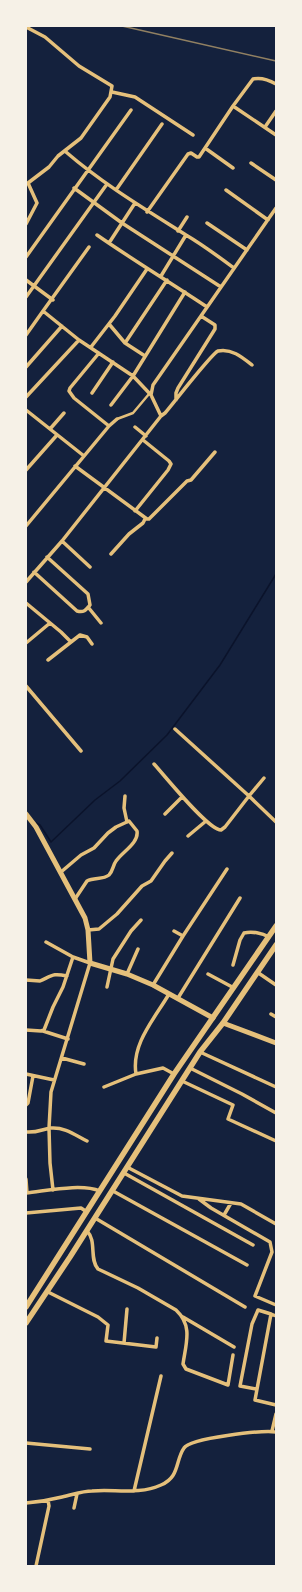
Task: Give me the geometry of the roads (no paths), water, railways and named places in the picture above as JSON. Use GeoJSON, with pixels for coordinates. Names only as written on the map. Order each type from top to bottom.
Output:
{"type":"FeatureCollection","features":[{"type":"Feature","properties":{"kind":"main road"},"geometry":{"type":"LineString","coordinates":[[27,816],[33,823],[61,872],[85,918],[88,930],[90,963],[127,974],[153,985],[213,1018]]}},
{"type":"Feature","properties":{"kind":"main road"},"geometry":{"type":"LineString","coordinates":[[26,1307],[174,1074],[276,926]]}},
{"type":"Feature","properties":{"kind":"main road"},"geometry":{"type":"LineString","coordinates":[[26,1323],[48,1292],[124,1174],[200,1052],[223,1023],[276,945]]}},
{"type":"Feature","properties":{"kind":"main road"},"geometry":{"type":"LineString","coordinates":[[223,1023],[276,1043]]}},
{"type":"Feature","properties":{"kind":"street"},"geometry":{"type":"LineString","coordinates":[[26,27],[45,37],[79,66],[112,86],[110,97],[81,138],[66,152],[58,156],[49,167],[27,182],[37,203],[26,224]]}},
{"type":"Feature","properties":{"kind":"street"},"geometry":{"type":"LineString","coordinates":[[147,212],[188,154],[190,153],[199,157],[253,79],[257,78],[276,84]]}},
{"type":"Feature","properties":{"kind":"street"},"geometry":{"type":"LineString","coordinates":[[112,92],[135,97],[193,135]]}},
{"type":"Feature","properties":{"kind":"street"},"geometry":{"type":"LineString","coordinates":[[233,106],[276,135]]}},
{"type":"Feature","properties":{"kind":"street"},"geometry":{"type":"LineString","coordinates":[[26,257],[130,110]]}},
{"type":"Feature","properties":{"kind":"street"},"geometry":{"type":"LineString","coordinates":[[265,127],[276,111]]}},
{"type":"Feature","properties":{"kind":"street"},"geometry":{"type":"LineString","coordinates":[[116,190],[162,124]]}},
{"type":"Feature","properties":{"kind":"street"},"geometry":{"type":"LineString","coordinates":[[205,148],[234,168]]}},
{"type":"Feature","properties":{"kind":"street"},"geometry":{"type":"LineString","coordinates":[[66,152],[87,170],[147,212],[186,235],[234,268]]}},
{"type":"Feature","properties":{"kind":"street"},"geometry":{"type":"LineString","coordinates":[[251,163],[276,180]]}},
{"type":"Feature","properties":{"kind":"street"},"geometry":{"type":"LineString","coordinates":[[26,297],[107,184]]}},
{"type":"Feature","properties":{"kind":"street"},"geometry":{"type":"LineString","coordinates":[[74,188],[122,223],[221,287]]}},
{"type":"Feature","properties":{"kind":"street"},"geometry":{"type":"LineString","coordinates":[[226,190],[268,220]]}},
{"type":"Feature","properties":{"kind":"street"},"geometry":{"type":"LineString","coordinates":[[109,243],[135,203]]}},
{"type":"Feature","properties":{"kind":"street"},"geometry":{"type":"LineString","coordinates":[[26,526],[109,426],[117,419],[133,413],[150,395],[152,385],[276,208]]}},
{"type":"Feature","properties":{"kind":"street"},"geometry":{"type":"LineString","coordinates":[[178,231],[187,217]]}},
{"type":"Feature","properties":{"kind":"street"},"geometry":{"type":"LineString","coordinates":[[207,223],[247,250]]}},
{"type":"Feature","properties":{"kind":"street"},"geometry":{"type":"LineString","coordinates":[[98,235],[147,269],[161,276],[207,307]]}},
{"type":"Feature","properties":{"kind":"street"},"geometry":{"type":"LineString","coordinates":[[161,276],[186,235]]}},
{"type":"Feature","properties":{"kind":"street"},"geometry":{"type":"LineString","coordinates":[[26,335],[53,300],[89,248]]}},
{"type":"Feature","properties":{"kind":"street"},"geometry":{"type":"LineString","coordinates":[[90,347],[109,324],[147,269]]}},
{"type":"Feature","properties":{"kind":"street"},"geometry":{"type":"LineString","coordinates":[[26,280],[53,300]]}},
{"type":"Feature","properties":{"kind":"street"},"geometry":{"type":"LineString","coordinates":[[126,342],[166,280]]}},
{"type":"Feature","properties":{"kind":"street"},"geometry":{"type":"LineString","coordinates":[[111,406],[134,376],[185,292]]}},
{"type":"Feature","properties":{"kind":"street"},"geometry":{"type":"LineString","coordinates":[[43,312],[79,340],[134,376],[150,395],[161,416]]}},
{"type":"Feature","properties":{"kind":"street"},"geometry":{"type":"LineString","coordinates":[[176,400],[178,388],[215,329],[215,325],[201,316]]}},
{"type":"Feature","properties":{"kind":"street"},"geometry":{"type":"LineString","coordinates":[[109,324],[126,342],[145,356]]}},
{"type":"Feature","properties":{"kind":"street"},"geometry":{"type":"LineString","coordinates":[[26,366],[62,326]]}},
{"type":"Feature","properties":{"kind":"street"},"geometry":{"type":"LineString","coordinates":[[26,397],[79,340]]}},
{"type":"Feature","properties":{"kind":"street"},"geometry":{"type":"LineString","coordinates":[[26,582],[47,556],[62,541],[161,416],[215,353],[218,351],[230,352],[240,355],[252,364]]}},
{"type":"Feature","properties":{"kind":"street"},"geometry":{"type":"LineString","coordinates":[[99,353],[70,388],[69,392],[74,398],[109,426]]}},
{"type":"Feature","properties":{"kind":"street"},"geometry":{"type":"LineString","coordinates":[[92,393],[114,362]]}},
{"type":"Feature","properties":{"kind":"street"},"geometry":{"type":"LineString","coordinates":[[26,410],[84,456]]}},
{"type":"Feature","properties":{"kind":"street"},"geometry":{"type":"LineString","coordinates":[[50,429],[64,413]]}},
{"type":"Feature","properties":{"kind":"street"},"geometry":{"type":"LineString","coordinates":[[135,427],[146,436]]}},
{"type":"Feature","properties":{"kind":"street"},"geometry":{"type":"LineString","coordinates":[[26,470],[57,434]]}},
{"type":"Feature","properties":{"kind":"street"},"geometry":{"type":"LineString","coordinates":[[135,511],[168,470],[170,464],[169,461],[143,440]]}},
{"type":"Feature","properties":{"kind":"street"},"geometry":{"type":"LineString","coordinates":[[111,554],[129,534],[143,523],[145,519],[149,519],[187,481],[190,480],[215,452]]}},
{"type":"Feature","properties":{"kind":"street"},"geometry":{"type":"LineString","coordinates":[[75,466],[145,519]]}},
{"type":"Feature","properties":{"kind":"street"},"geometry":{"type":"LineString","coordinates":[[62,541],[90,567]]}},
{"type":"Feature","properties":{"kind":"street"},"geometry":{"type":"LineString","coordinates":[[34,572],[75,610],[82,612],[88,608],[90,605],[88,594],[47,556]]}},
{"type":"Feature","properties":{"kind":"street"},"geometry":{"type":"LineString","coordinates":[[26,603],[71,642]]}},
{"type":"Feature","properties":{"kind":"street"},"geometry":{"type":"LineString","coordinates":[[88,608],[101,623]]}},
{"type":"Feature","properties":{"kind":"street"},"geometry":{"type":"LineString","coordinates":[[26,643],[50,623]]}},
{"type":"Feature","properties":{"kind":"street"},"geometry":{"type":"LineString","coordinates":[[48,660],[82,635],[87,637],[92,644]]}},
{"type":"Feature","properties":{"kind":"street"},"geometry":{"type":"LineString","coordinates":[[26,686],[82,751]]}},
{"type":"Feature","properties":{"kind":"street"},"geometry":{"type":"LineString","coordinates":[[175,729],[276,822]]}},
{"type":"Feature","properties":{"kind":"street"},"geometry":{"type":"LineString","coordinates":[[154,764],[182,797],[206,821],[216,829],[221,830],[264,778]]}},
{"type":"Feature","properties":{"kind":"street"},"geometry":{"type":"LineString","coordinates":[[125,796],[124,808],[127,822]]}},
{"type":"Feature","properties":{"kind":"street"},"geometry":{"type":"LineString","coordinates":[[165,814],[182,797]]}},
{"type":"Feature","properties":{"kind":"street"},"geometry":{"type":"LineString","coordinates":[[188,836],[206,821]]}},
{"type":"Feature","properties":{"kind":"street"},"geometry":{"type":"LineString","coordinates":[[61,872],[94,848],[108,833],[127,822]]}},
{"type":"Feature","properties":{"kind":"street"},"geometry":{"type":"LineString","coordinates":[[75,899],[90,879],[107,876],[110,874],[115,862],[137,838],[137,831],[130,822],[127,822]]}},
{"type":"Feature","properties":{"kind":"street"},"geometry":{"type":"LineString","coordinates":[[88,930],[99,929],[117,914],[142,886],[151,881],[165,861],[172,854]]}},
{"type":"Feature","properties":{"kind":"street"},"geometry":{"type":"LineString","coordinates":[[153,985],[226,869]]}},
{"type":"Feature","properties":{"kind":"street"},"geometry":{"type":"LineString","coordinates":[[178,998],[240,898]]}},
{"type":"Feature","properties":{"kind":"street"},"geometry":{"type":"LineString","coordinates":[[107,987],[113,959],[141,920]]}},
{"type":"Feature","properties":{"kind":"street"},"geometry":{"type":"LineString","coordinates":[[174,931],[183,936]]}},
{"type":"Feature","properties":{"kind":"street"},"geometry":{"type":"LineString","coordinates":[[233,965],[240,940],[244,933],[251,932],[264,934],[269,937]]}},
{"type":"Feature","properties":{"kind":"street"},"geometry":{"type":"LineString","coordinates":[[46,942],[73,957],[90,963],[51,1092],[49,1128],[50,1164],[53,1190]]}},
{"type":"Feature","properties":{"kind":"street"},"geometry":{"type":"LineString","coordinates":[[127,974],[138,949]]}},
{"type":"Feature","properties":{"kind":"street"},"geometry":{"type":"LineString","coordinates":[[43,1031],[64,987],[73,957]]}},
{"type":"Feature","properties":{"kind":"street"},"geometry":{"type":"LineString","coordinates":[[257,972],[276,985]]}},
{"type":"Feature","properties":{"kind":"street"},"geometry":{"type":"LineString","coordinates":[[26,980],[40,981],[50,975],[55,974],[67,976]]}},
{"type":"Feature","properties":{"kind":"street"},"geometry":{"type":"LineString","coordinates":[[208,974],[234,988]]}},
{"type":"Feature","properties":{"kind":"street"},"geometry":{"type":"LineString","coordinates":[[136,1074],[135,1062],[146,1028],[169,994]]}},
{"type":"Feature","properties":{"kind":"street"},"geometry":{"type":"LineString","coordinates":[[271,1014],[276,1017]]}},
{"type":"Feature","properties":{"kind":"street"},"geometry":{"type":"LineString","coordinates":[[26,1030],[43,1031],[68,1039]]}},
{"type":"Feature","properties":{"kind":"street"},"geometry":{"type":"LineString","coordinates":[[200,1052],[276,1087]]}},
{"type":"Feature","properties":{"kind":"street"},"geometry":{"type":"LineString","coordinates":[[62,1058],[84,1064]]}},
{"type":"Feature","properties":{"kind":"street"},"geometry":{"type":"LineString","coordinates":[[104,1087],[136,1074],[162,1068],[174,1074]]}},
{"type":"Feature","properties":{"kind":"street"},"geometry":{"type":"LineString","coordinates":[[190,1068],[276,1113]]}},
{"type":"Feature","properties":{"kind":"street"},"geometry":{"type":"LineString","coordinates":[[26,1074],[54,1080]]}},
{"type":"Feature","properties":{"kind":"street"},"geometry":{"type":"LineString","coordinates":[[26,1105],[28,1103],[33,1076]]}},
{"type":"Feature","properties":{"kind":"street"},"geometry":{"type":"LineString","coordinates":[[182,1081],[233,1106],[228,1119],[276,1141]]}},
{"type":"Feature","properties":{"kind":"street"},"geometry":{"type":"LineString","coordinates":[[26,1133],[40,1132],[49,1128],[61,1128],[87,1141]]}},
{"type":"Feature","properties":{"kind":"street"},"geometry":{"type":"LineString","coordinates":[[127,1168],[182,1196],[241,1204],[276,1224]]}},
{"type":"Feature","properties":{"kind":"street"},"geometry":{"type":"LineString","coordinates":[[124,1174],[253,1245]]}},
{"type":"Feature","properties":{"kind":"street"},"geometry":{"type":"LineString","coordinates":[[26,1179],[26,1193],[75,1188],[94,1189],[100,1191]]}},
{"type":"Feature","properties":{"kind":"street"},"geometry":{"type":"LineString","coordinates":[[112,1191],[247,1265]]}},
{"type":"Feature","properties":{"kind":"street"},"geometry":{"type":"LineString","coordinates":[[199,1199],[270,1242],[272,1252],[255,1296],[276,1305]]}},
{"type":"Feature","properties":{"kind":"street"},"geometry":{"type":"LineString","coordinates":[[224,1215],[231,1203]]}},
{"type":"Feature","properties":{"kind":"street"},"geometry":{"type":"LineString","coordinates":[[26,1214],[81,1208],[87,1212]]}},
{"type":"Feature","properties":{"kind":"street"},"geometry":{"type":"LineString","coordinates":[[95,1218],[245,1307]]}},
{"type":"Feature","properties":{"kind":"street"},"geometry":{"type":"LineString","coordinates":[[87,1231],[91,1235],[95,1264],[98,1269],[138,1288],[176,1310],[186,1322],[188,1331],[183,1364],[186,1369],[228,1385],[233,1354]]}},
{"type":"Feature","properties":{"kind":"street"},"geometry":{"type":"LineString","coordinates":[[48,1292],[98,1317],[108,1325],[106,1342],[156,1347],[157,1338]]}},
{"type":"Feature","properties":{"kind":"street"},"geometry":{"type":"LineString","coordinates":[[124,1344],[127,1310]]}},
{"type":"Feature","properties":{"kind":"street"},"geometry":{"type":"LineString","coordinates":[[256,1389],[240,1386],[252,1324],[258,1310],[276,1316]]}},
{"type":"Feature","properties":{"kind":"street"},"geometry":{"type":"LineString","coordinates":[[271,1314],[255,1400],[276,1405]]}},
{"type":"Feature","properties":{"kind":"street"},"geometry":{"type":"LineString","coordinates":[[182,1317],[234,1347]]}},
{"type":"Feature","properties":{"kind":"street"},"geometry":{"type":"LineString","coordinates":[[134,1491],[161,1376]]}},
{"type":"Feature","properties":{"kind":"street"},"geometry":{"type":"LineString","coordinates":[[26,1503],[48,1500],[93,1490],[134,1491],[162,1485],[175,1474],[184,1448],[192,1442],[250,1433],[274,1432],[276,1414]]}},
{"type":"Feature","properties":{"kind":"street"},"geometry":{"type":"LineString","coordinates":[[26,1443],[90,1449]]}},
{"type":"Feature","properties":{"kind":"street"},"geometry":{"type":"LineString","coordinates":[[74,1508],[77,1494]]}},
{"type":"Feature","properties":{"kind":"street"},"geometry":{"type":"LineString","coordinates":[[36,1566],[49,1506],[48,1500]]}},
{"type":"Feature","properties":{"kind":"waterway"},"geometry":{"type":"LineString","coordinates":[[36,823],[40,825],[51,842],[95,800],[120,781],[167,735],[220,665],[276,574]]}},
{"type":"Feature","properties":{"kind":"railway"},"geometry":{"type":"LineString","coordinates":[[122,26],[276,61]]}}]}
